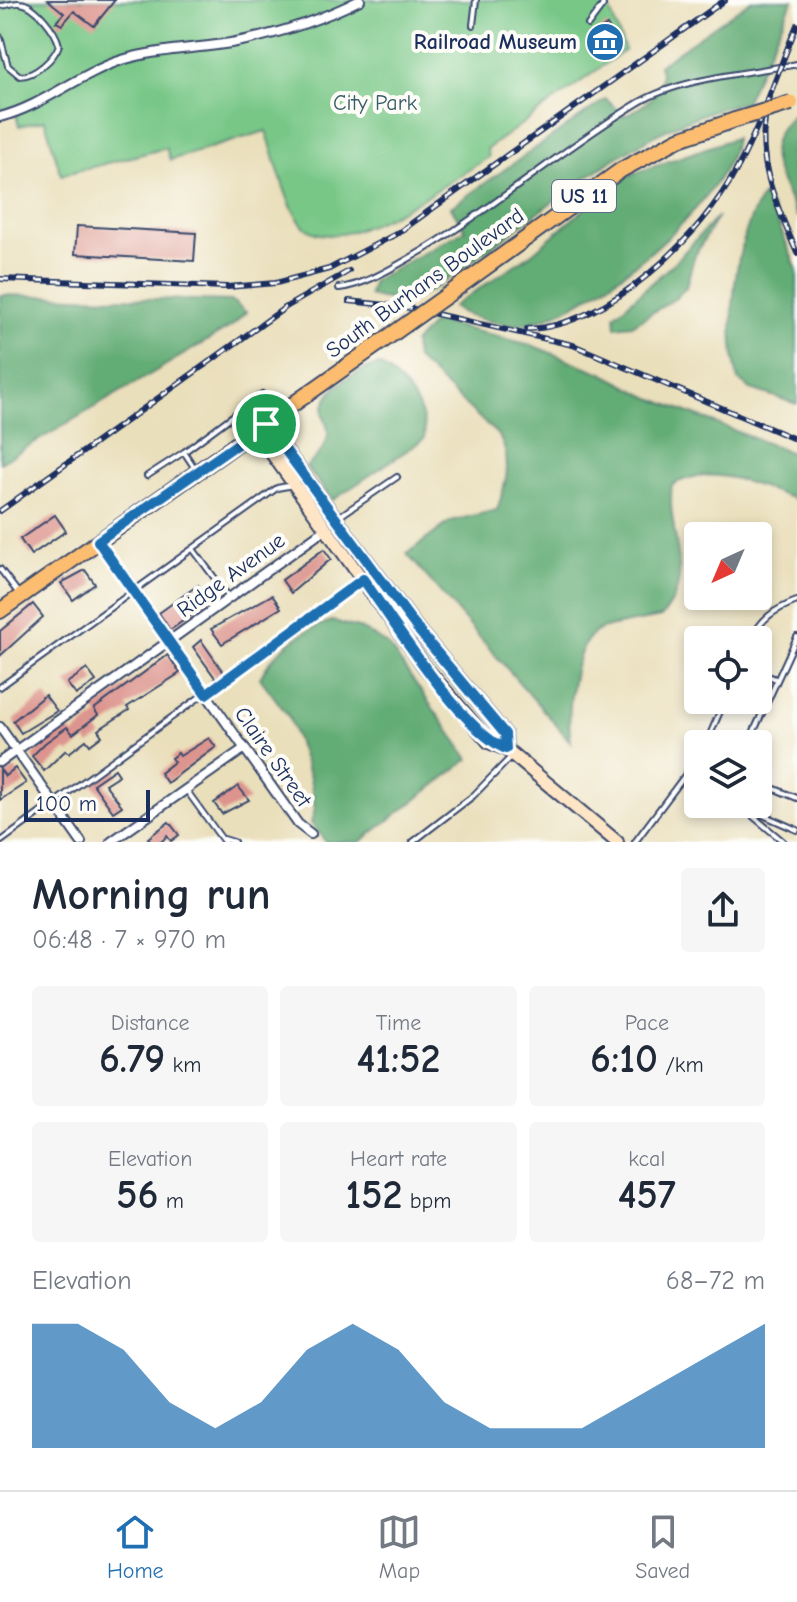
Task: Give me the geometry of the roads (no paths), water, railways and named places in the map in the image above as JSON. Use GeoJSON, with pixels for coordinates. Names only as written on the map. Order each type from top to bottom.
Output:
{"type":"FeatureCollection","features":[{"type":"Feature","properties":{"kind":"main road","name":"South Burhans Boulevard"},"geometry":{"type":"LineString","coordinates":[[261,428],[621,170],[679,139],[794,102]]}},
{"type":"Feature","properties":{"kind":"main road","name":"US 11"},"geometry":{"type":"LineString","coordinates":[[0,611],[261,428]]}},
{"type":"Feature","properties":{"kind":"main road"},"geometry":{"type":"LineString","coordinates":[[261,428],[296,485],[331,524],[363,579],[425,667],[489,742],[509,752],[617,842]]}},
{"type":"Feature","properties":{"kind":"main road"},"geometry":{"type":"LineString","coordinates":[[261,428],[331,524],[505,734],[509,752]]}},
{"type":"Feature","properties":{"kind":"street"},"geometry":{"type":"LineString","coordinates":[[0,117],[25,110],[75,80],[118,62],[151,52],[268,35],[360,0]]}},
{"type":"Feature","properties":{"kind":"street","name":"Ridge Avenue"},"geometry":{"type":"LineString","coordinates":[[0,762],[331,524]]}},
{"type":"Feature","properties":{"kind":"street","name":"Claire Street"},"geometry":{"type":"LineString","coordinates":[[98,541],[298,824],[311,834]]}},
{"type":"Feature","properties":{"kind":"street"},"geometry":{"type":"LineString","coordinates":[[0,727],[81,842]]}},
{"type":"Feature","properties":{"kind":"street"},"geometry":{"type":"LineString","coordinates":[[111,842],[245,748]]}},
{"type":"Feature","properties":{"kind":"lane"},"geometry":{"type":"LineString","coordinates":[[473,25],[476,0]]}},
{"type":"Feature","properties":{"kind":"lane"},"geometry":{"type":"LineString","coordinates":[[588,25],[603,5],[601,0]]}},
{"type":"Feature","properties":{"kind":"lane"},"geometry":{"type":"LineString","coordinates":[[0,6],[18,2],[29,6],[57,37],[59,45],[52,56],[30,74],[20,76],[8,66],[0,37]]}},
{"type":"Feature","properties":{"kind":"lane"},"geometry":{"type":"LineString","coordinates":[[339,288],[350,287],[403,262],[473,220],[641,101],[685,84],[797,64]]}},
{"type":"Feature","properties":{"kind":"lane"},"geometry":{"type":"LineString","coordinates":[[147,476],[262,394]]}},
{"type":"Feature","properties":{"kind":"lane"},"geometry":{"type":"LineString","coordinates":[[184,452],[198,472]]}},
{"type":"Feature","properties":{"kind":"lane","name":"Ridge Avenue"},"geometry":{"type":"LineString","coordinates":[[331,524],[397,477]]}},
{"type":"Feature","properties":{"kind":"lane"},"geometry":{"type":"LineString","coordinates":[[0,687],[277,488],[296,485]]}},
{"type":"Feature","properties":{"kind":"lane"},"geometry":{"type":"LineString","coordinates":[[193,549],[229,598]]}},
{"type":"Feature","properties":{"kind":"lane"},"geometry":{"type":"LineString","coordinates":[[0,569],[20,596]]}},
{"type":"Feature","properties":{"kind":"lane"},"geometry":{"type":"LineString","coordinates":[[0,842],[363,579]]}},
{"type":"Feature","properties":{"kind":"lane"},"geometry":{"type":"LineString","coordinates":[[757,626],[776,609],[797,601]]}},
{"type":"Feature","properties":{"kind":"lane"},"geometry":{"type":"LineString","coordinates":[[754,730],[797,637]]}},
{"type":"Feature","properties":{"kind":"lane"},"geometry":{"type":"LineString","coordinates":[[772,677],[776,679]]}},
{"type":"Feature","properties":{"kind":"lane"},"geometry":{"type":"LineString","coordinates":[[413,842],[473,796],[509,752]]}},
{"type":"Feature","properties":{"kind":"lane"},"geometry":{"type":"LineString","coordinates":[[635,842],[684,781]]}},
{"type":"Feature","properties":{"kind":"lane"},"geometry":{"type":"LineString","coordinates":[[772,788],[797,798]]}},
{"type":"Feature","properties":{"kind":"lane"},"geometry":{"type":"LineString","coordinates":[[186,789],[223,840],[234,842]]}},
{"type":"Feature","properties":{"kind":"lane"},"geometry":{"type":"LineString","coordinates":[[784,842],[738,804],[797,830]]}},
{"type":"Feature","properties":{"kind":"railway"},"geometry":{"type":"LineString","coordinates":[[0,279],[227,287],[276,283],[329,269],[398,233],[725,0]]}},
{"type":"Feature","properties":{"kind":"railway"},"geometry":{"type":"LineString","coordinates":[[527,329],[558,324],[590,313],[620,295],[650,273],[701,221],[722,194],[747,150],[797,25]]}},
{"type":"Feature","properties":{"kind":"railway"},"geometry":{"type":"LineString","coordinates":[[765,119],[764,154],[771,188],[797,253]]}},
{"type":"Feature","properties":{"kind":"railway"},"geometry":{"type":"LineString","coordinates":[[0,511],[286,307],[349,271]]}},
{"type":"Feature","properties":{"kind":"railway"},"geometry":{"type":"LineString","coordinates":[[349,301],[405,307],[573,345],[797,440]]}},
{"type":"Feature","properties":{"kind":"place","name":"Railroad Museum"},"geometry":{"type":"Point","coordinates":[605,42]}},
{"type":"Feature","properties":{"kind":"park label","name":"City Park"},"geometry":{"type":"Point","coordinates":[375,103]}}]}
